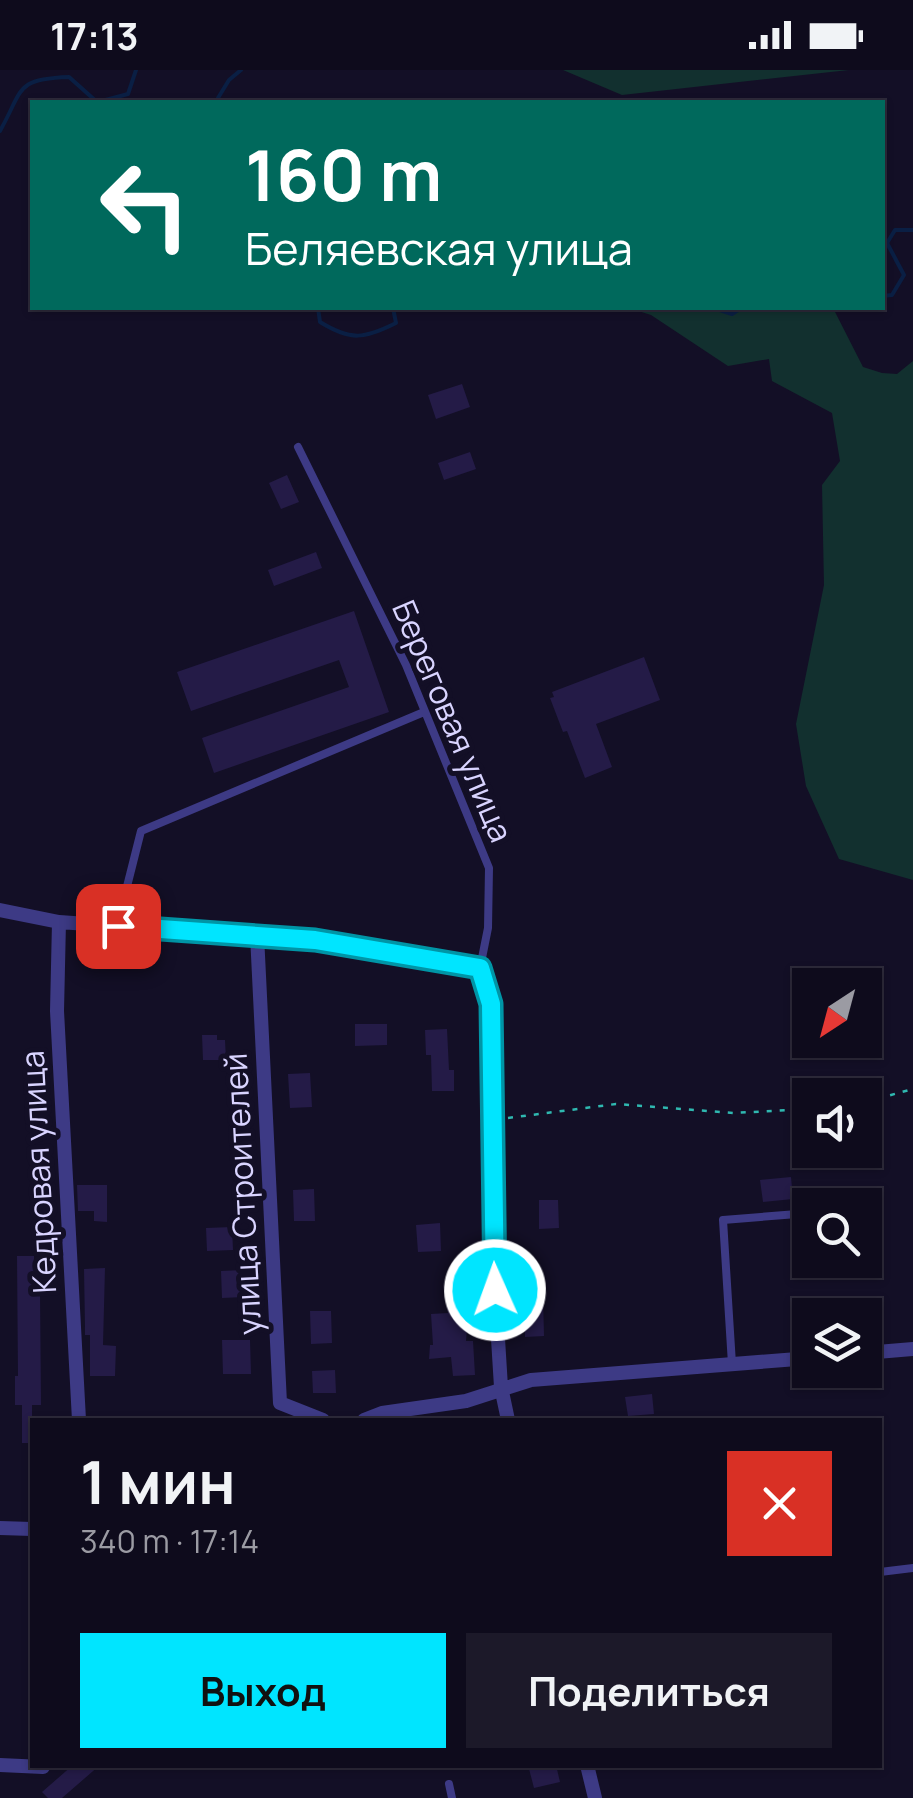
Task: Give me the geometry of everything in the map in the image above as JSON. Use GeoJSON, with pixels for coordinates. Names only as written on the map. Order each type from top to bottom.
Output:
{"type":"FeatureCollection","features":[{"type":"Feature","properties":{"kind":"street"},"geometry":{"type":"LineString","coordinates":[[0,910],[59,922],[315,940],[480,968],[491,1004],[493,1258],[502,1394],[508,1418]]}},
{"type":"Feature","properties":{"kind":"street","name":"Кедровая улица"},"geometry":{"type":"LineString","coordinates":[[59,922],[57,1011],[79,1418]]}},
{"type":"Feature","properties":{"kind":"street","name":"улица Строителей"},"geometry":{"type":"LineString","coordinates":[[258,935],[280,1403],[319,1418]]}},
{"type":"Feature","properties":{"kind":"street"},"geometry":{"type":"LineString","coordinates":[[882,1352],[913,1349]]}},
{"type":"Feature","properties":{"kind":"street"},"geometry":{"type":"LineString","coordinates":[[368,1418],[382,1412],[502,1394],[531,1380],[792,1359]]}},
{"type":"Feature","properties":{"kind":"street"},"geometry":{"type":"LineString","coordinates":[[0,1528],[30,1530]]}},
{"type":"Feature","properties":{"kind":"street"},"geometry":{"type":"LineString","coordinates":[[0,1766],[30,1767]]}},
{"type":"Feature","properties":{"kind":"street"},"geometry":{"type":"LineString","coordinates":[[588,1768],[595,1798]]}},
{"type":"Feature","properties":{"kind":"lane","name":"Береговая улица"},"geometry":{"type":"LineString","coordinates":[[298,447],[406,665],[489,868],[488,928],[480,968]]}},
{"type":"Feature","properties":{"kind":"lane"},"geometry":{"type":"LineString","coordinates":[[118,926],[141,831],[424,712]]}},
{"type":"Feature","properties":{"kind":"lane"},"geometry":{"type":"LineString","coordinates":[[732,1364],[722,1220],[792,1214]]}},
{"type":"Feature","properties":{"kind":"lane"},"geometry":{"type":"LineString","coordinates":[[882,1572],[913,1568]]}},
{"type":"Feature","properties":{"kind":"lane"},"geometry":{"type":"LineString","coordinates":[[449,1784],[452,1798]]}},
{"type":"Feature","properties":{"kind":"path"},"geometry":{"type":"LineString","coordinates":[[882,1097],[913,1088]]}},
{"type":"Feature","properties":{"kind":"path"},"geometry":{"type":"LineString","coordinates":[[494,1120],[616,1104],[733,1113],[792,1109]]}},
{"type":"Feature","properties":{"kind":"green space"},"geometry":{"type":"Polygon","coordinates":[[[563,70],[849,70],[622,95],[563,70]]]}},
{"type":"Feature","properties":{"kind":"green space"},"geometry":{"type":"Polygon","coordinates":[[[635,310],[834,310],[863,367],[897,374],[913,361],[913,880],[839,859],[806,786],[796,724],[824,585],[822,485],[840,461],[832,413],[772,381],[769,359],[728,366],[651,315],[635,310]]]}},
{"type":"Feature","properties":{"kind":"building"},"geometry":{"type":"Polygon","coordinates":[[[462,384],[470,407],[436,419],[428,395],[462,384]]]}},
{"type":"Feature","properties":{"kind":"building"},"geometry":{"type":"Polygon","coordinates":[[[470,452],[476,469],[444,480],[438,463],[470,452]]]}},
{"type":"Feature","properties":{"kind":"building"},"geometry":{"type":"Polygon","coordinates":[[[287,475],[299,502],[281,509],[269,483],[287,475]]]}},
{"type":"Feature","properties":{"kind":"building"},"geometry":{"type":"Polygon","coordinates":[[[316,552],[322,568],[274,586],[268,570],[316,552]]]}},
{"type":"Feature","properties":{"kind":"building"},"geometry":{"type":"Polygon","coordinates":[[[354,611],[389,712],[214,773],[202,738],[349,687],[339,660],[191,711],[177,672],[354,611]]]}},
{"type":"Feature","properties":{"kind":"building"},"geometry":{"type":"Polygon","coordinates":[[[644,657],[660,700],[596,724],[612,767],[585,778],[567,731],[563,732],[550,698],[554,697],[552,692],[644,657]]]}},
{"type":"Feature","properties":{"kind":"building"},"geometry":{"type":"Polygon","coordinates":[[[355,1024],[387,1024],[387,1045],[355,1046],[355,1024]]]}},
{"type":"Feature","properties":{"kind":"building"},"geometry":{"type":"Polygon","coordinates":[[[447,1029],[454,1091],[432,1091],[431,1055],[426,1055],[425,1030],[447,1029]]]}},
{"type":"Feature","properties":{"kind":"building"},"geometry":{"type":"Polygon","coordinates":[[[202,1035],[217,1035],[217,1040],[225,1040],[226,1060],[203,1060],[202,1035]]]}},
{"type":"Feature","properties":{"kind":"building"},"geometry":{"type":"Polygon","coordinates":[[[310,1073],[312,1107],[290,1108],[288,1074],[310,1073]]]}},
{"type":"Feature","properties":{"kind":"building"},"geometry":{"type":"Polygon","coordinates":[[[791,1177],[792,1199],[763,1202],[760,1180],[791,1177]]]}},
{"type":"Feature","properties":{"kind":"building"},"geometry":{"type":"Polygon","coordinates":[[[77,1185],[107,1185],[107,1222],[94,1221],[94,1211],[78,1211],[77,1185]]]}},
{"type":"Feature","properties":{"kind":"building"},"geometry":{"type":"Polygon","coordinates":[[[314,1189],[315,1221],[294,1221],[293,1190],[314,1189]]]}},
{"type":"Feature","properties":{"kind":"building"},"geometry":{"type":"Polygon","coordinates":[[[539,1200],[558,1200],[559,1228],[539,1229],[539,1200]]]}},
{"type":"Feature","properties":{"kind":"building"},"geometry":{"type":"Polygon","coordinates":[[[440,1223],[441,1251],[418,1252],[416,1225],[440,1223]]]}},
{"type":"Feature","properties":{"kind":"building"},"geometry":{"type":"Polygon","coordinates":[[[232,1227],[233,1250],[207,1251],[206,1228],[232,1227]]]}},
{"type":"Feature","properties":{"kind":"building"},"geometry":{"type":"Polygon","coordinates":[[[17,1256],[34,1256],[35,1292],[40,1292],[41,1405],[32,1405],[30,1443],[22,1443],[22,1405],[15,1405],[17,1256]]]}},
{"type":"Feature","properties":{"kind":"building"},"geometry":{"type":"Polygon","coordinates":[[[105,1268],[103,1345],[116,1346],[115,1376],[90,1376],[84,1269],[105,1268]]]}},
{"type":"Feature","properties":{"kind":"building"},"geometry":{"type":"Polygon","coordinates":[[[243,1270],[244,1297],[222,1298],[221,1271],[243,1270]]]}},
{"type":"Feature","properties":{"kind":"building"},"geometry":{"type":"Polygon","coordinates":[[[543,1296],[544,1336],[525,1337],[524,1297],[543,1296]]]}},
{"type":"Feature","properties":{"kind":"building"},"geometry":{"type":"Polygon","coordinates":[[[469,1304],[466,1341],[473,1341],[475,1375],[453,1376],[451,1357],[429,1359],[433,1345],[431,1314],[448,1313],[447,1305],[469,1304]]]}},
{"type":"Feature","properties":{"kind":"building"},"geometry":{"type":"Polygon","coordinates":[[[310,1311],[331,1311],[332,1343],[311,1344],[310,1311]]]}},
{"type":"Feature","properties":{"kind":"building"},"geometry":{"type":"Polygon","coordinates":[[[222,1340],[250,1340],[251,1374],[223,1374],[222,1340]]]}},
{"type":"Feature","properties":{"kind":"building"},"geometry":{"type":"Polygon","coordinates":[[[335,1370],[336,1393],[313,1393],[312,1371],[335,1370]]]}},
{"type":"Feature","properties":{"kind":"building"},"geometry":{"type":"Polygon","coordinates":[[[652,1394],[654,1414],[628,1416],[625,1397],[652,1394]]]}},
{"type":"Feature","properties":{"kind":"building"},"geometry":{"type":"Polygon","coordinates":[[[70,1768],[97,1768],[62,1798],[48,1798],[42,1792],[70,1768]]]}},
{"type":"Feature","properties":{"kind":"building"},"geometry":{"type":"Polygon","coordinates":[[[529,1768],[557,1768],[560,1782],[534,1788],[529,1768]]]}},
{"type":"Feature","properties":{"kind":"waterway"},"geometry":{"type":"LineString","coordinates":[[106,100],[128,94],[136,70]]}},
{"type":"Feature","properties":{"kind":"waterway"},"geometry":{"type":"LineString","coordinates":[[218,100],[229,80],[241,70]]}},
{"type":"Feature","properties":{"kind":"waterway"},"geometry":{"type":"LineString","coordinates":[[0,131],[23,89],[39,80],[69,77],[95,100]]}},
{"type":"Feature","properties":{"kind":"waterway"},"geometry":{"type":"LineString","coordinates":[[885,296],[892,295],[904,275],[887,243],[895,230],[913,230]]}},
{"type":"Feature","properties":{"kind":"waterway"},"geometry":{"type":"LineString","coordinates":[[318,310],[320,322],[358,336],[396,323],[393,310]]}},
{"type":"Feature","properties":{"kind":"waterway"},"geometry":{"type":"LineString","coordinates":[[720,310],[732,314],[738,310]]}},
{"type":"Feature","properties":{"kind":"route"},"geometry":{"type":"LineString","coordinates":[[118,926],[315,940],[480,968],[491,1004],[495,1290]]}}]}
